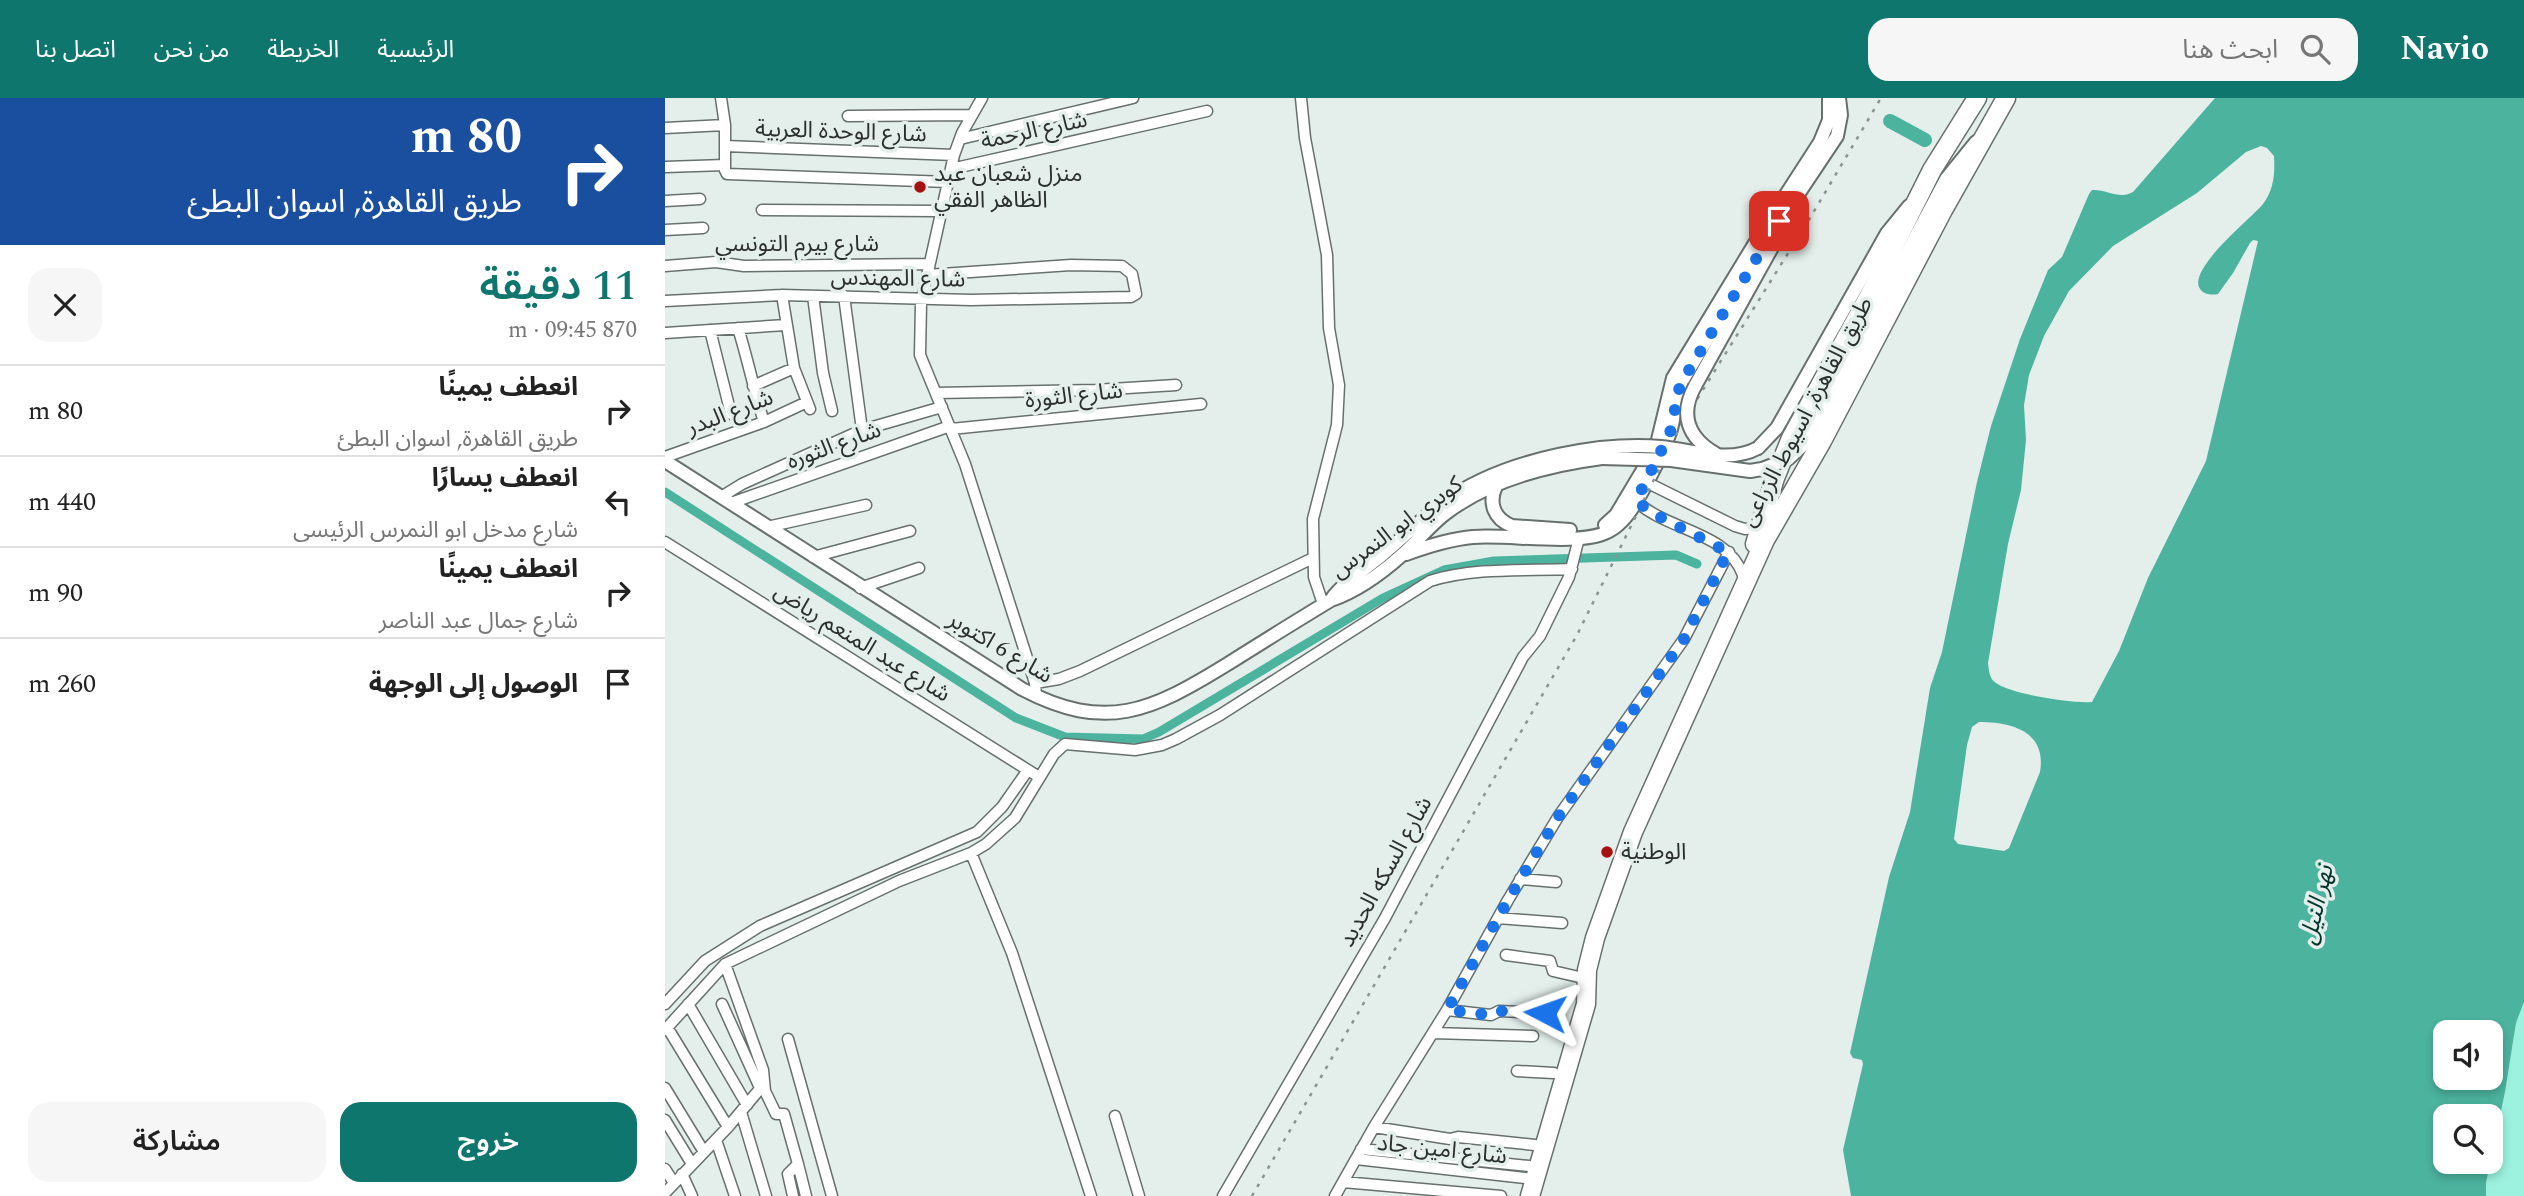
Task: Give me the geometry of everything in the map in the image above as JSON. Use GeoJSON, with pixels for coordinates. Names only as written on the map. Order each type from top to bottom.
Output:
{"type":"FeatureCollection","features":[{"type":"Feature","properties":{"kind":"highway","name":"طريق القاهرة, اسيوط الزراعى"},"geometry":{"type":"LineString","coordinates":[[1524,1180],[1579,977],[1622,843],[1699,666],[1743,575],[1750,528],[1791,438],[1862,308],[1919,195],[1977,98]]}},
{"type":"Feature","properties":{"kind":"highway","name":"طريق القاهرة, اسيوط الزراعى"},"geometry":{"type":"LineString","coordinates":[[1530,1196],[1586,1004],[1587,970],[1602,911],[1633,832],[1765,540],[1822,441],[2006,98]]}},
{"type":"Feature","properties":{"kind":"main road"},"geometry":{"type":"LineString","coordinates":[[1402,555],[1434,544],[1472,537],[1503,535],[1578,543],[1616,527],[1636,501],[1670,433],[1680,385],[1791,201],[1837,136],[1840,126],[1835,100]]}},
{"type":"Feature","properties":{"kind":"main road"},"geometry":{"type":"LineString","coordinates":[[1496,486],[1492,496],[1495,512],[1501,520],[1512,526],[1588,531],[1604,526],[1616,515],[1655,448],[1662,428],[1668,394],[1678,369],[1824,135],[1835,100]]}},
{"type":"Feature","properties":{"kind":"main road","name":"كوبري ابو النمرس"},"geometry":{"type":"LineString","coordinates":[[1327,602],[1344,595],[1402,555],[1447,512],[1496,486],[1542,470],[1601,453],[1750,471],[1788,459],[1803,445],[1814,428],[1946,179],[1967,150],[1986,132]]}},
{"type":"Feature","properties":{"kind":"main road","name":"كوبري ابو النمرس"},"geometry":{"type":"LineString","coordinates":[[1327,602],[1350,579],[1378,559],[1434,510],[1465,489],[1534,461],[1654,447],[1720,456],[1743,454],[1758,448],[1777,428],[1887,233],[1919,195]]}},
{"type":"Feature","properties":{"kind":"main road"},"geometry":{"type":"LineString","coordinates":[[1720,456],[1699,442],[1689,424],[1687,405],[1772,249],[1791,201]]}},
{"type":"Feature","properties":{"kind":"main road","name":"شارع 6 اكتوبر"},"geometry":{"type":"LineString","coordinates":[[665,459],[860,587],[1035,690],[1052,704],[1087,712],[1122,712],[1157,704],[1188,688],[1327,602]]}},
{"type":"Feature","properties":{"kind":"street"},"geometry":{"type":"LineString","coordinates":[[721,98],[727,169]]}},
{"type":"Feature","properties":{"kind":"street"},"geometry":{"type":"LineString","coordinates":[[982,98],[971,115],[954,155],[922,299],[921,359],[950,427],[987,528],[1035,690],[1313,558]]}},
{"type":"Feature","properties":{"kind":"street"},"geometry":{"type":"LineString","coordinates":[[960,139],[1133,98]]}},
{"type":"Feature","properties":{"kind":"street"},"geometry":{"type":"LineString","coordinates":[[1301,98],[1305,138],[1327,255],[1329,328],[1339,385],[1337,425],[1313,519],[1314,577],[1327,602]]}},
{"type":"Feature","properties":{"kind":"street","name":"شارع الرحمة"},"geometry":{"type":"LineString","coordinates":[[951,169],[1207,111]]}},
{"type":"Feature","properties":{"kind":"street"},"geometry":{"type":"LineString","coordinates":[[848,116],[971,115]]}},
{"type":"Feature","properties":{"kind":"street"},"geometry":{"type":"LineString","coordinates":[[665,128],[725,125]]}},
{"type":"Feature","properties":{"kind":"street","name":"شارع الوحدة العربية"},"geometry":{"type":"LineString","coordinates":[[726,146],[954,155]]}},
{"type":"Feature","properties":{"kind":"street"},"geometry":{"type":"LineString","coordinates":[[665,167],[948,182]]}},
{"type":"Feature","properties":{"kind":"street"},"geometry":{"type":"LineString","coordinates":[[665,201],[700,199]]}},
{"type":"Feature","properties":{"kind":"street"},"geometry":{"type":"LineString","coordinates":[[762,210],[941,211]]}},
{"type":"Feature","properties":{"kind":"street"},"geometry":{"type":"LineString","coordinates":[[665,230],[703,228]]}},
{"type":"Feature","properties":{"kind":"street","name":"شارع بيرم التونسي"},"geometry":{"type":"LineString","coordinates":[[665,266],[716,262],[744,266],[929,264]]}},
{"type":"Feature","properties":{"kind":"street","name":"شارع المهندس"},"geometry":{"type":"LineString","coordinates":[[665,301],[782,295],[922,299],[1131,297],[1136,294],[1132,274],[1122,266],[1071,265],[927,275]]}},
{"type":"Feature","properties":{"kind":"street"},"geometry":{"type":"LineString","coordinates":[[753,386],[794,368],[782,295]]}},
{"type":"Feature","properties":{"kind":"street"},"geometry":{"type":"LineString","coordinates":[[813,296],[821,363],[832,411]]}},
{"type":"Feature","properties":{"kind":"street"},"geometry":{"type":"LineString","coordinates":[[845,296],[862,430]]}},
{"type":"Feature","properties":{"kind":"street"},"geometry":{"type":"LineString","coordinates":[[665,333],[786,325]]}},
{"type":"Feature","properties":{"kind":"street"},"geometry":{"type":"LineString","coordinates":[[738,328],[764,422]]}},
{"type":"Feature","properties":{"kind":"street"},"geometry":{"type":"LineString","coordinates":[[710,330],[731,415]]}},
{"type":"Feature","properties":{"kind":"street","name":"شارع البدر"},"geometry":{"type":"LineString","coordinates":[[665,459],[809,406],[794,368]]}},
{"type":"Feature","properties":{"kind":"street"},"geometry":{"type":"LineString","coordinates":[[936,393],[1095,390],[1176,385]]}},
{"type":"Feature","properties":{"kind":"street","name":"شارع الثورة"},"geometry":{"type":"LineString","coordinates":[[950,427],[1201,404]]}},
{"type":"Feature","properties":{"kind":"street"},"geometry":{"type":"LineString","coordinates":[[726,500],[742,484],[862,430],[942,407]]}},
{"type":"Feature","properties":{"kind":"street","name":"شارع الثوره"},"geometry":{"type":"LineString","coordinates":[[726,500],[950,427]]}},
{"type":"Feature","properties":{"kind":"street"},"geometry":{"type":"LineString","coordinates":[[1646,482],[1750,528]]}},
{"type":"Feature","properties":{"kind":"street"},"geometry":{"type":"LineString","coordinates":[[1636,501],[1654,514],[1728,552],[1735,558],[1743,575]]}},
{"type":"Feature","properties":{"kind":"street"},"geometry":{"type":"LineString","coordinates":[[767,527],[866,505]]}},
{"type":"Feature","properties":{"kind":"street"},"geometry":{"type":"LineString","coordinates":[[813,557],[911,531]]}},
{"type":"Feature","properties":{"kind":"street","name":"شارع عبد المنعم رياض"},"geometry":{"type":"LineString","coordinates":[[665,542],[1039,777]]}},
{"type":"Feature","properties":{"kind":"street","name":"شارع السكه الحديد"},"geometry":{"type":"LineString","coordinates":[[1223,1196],[1385,918],[1521,661],[1540,636],[1573,566],[1578,543]]}},
{"type":"Feature","properties":{"kind":"street"},"geometry":{"type":"LineString","coordinates":[[1335,1196],[1374,1127],[1447,1010],[1520,879],[1579,786],[1679,646],[1728,552]]}},
{"type":"Feature","properties":{"kind":"street"},"geometry":{"type":"LineString","coordinates":[[728,1127],[666,1029],[725,964],[899,881],[971,853],[985,844],[1015,818],[1039,777],[1058,749],[1065,744],[1135,750],[1176,739],[1220,715],[1430,581],[1471,573],[1573,566]]}},
{"type":"Feature","properties":{"kind":"street"},"geometry":{"type":"LineString","coordinates":[[860,587],[919,568]]}},
{"type":"Feature","properties":{"kind":"street"},"geometry":{"type":"LineString","coordinates":[[665,1004],[705,961],[760,926],[978,832],[1002,807],[1028,770]]}},
{"type":"Feature","properties":{"kind":"street"},"geometry":{"type":"LineString","coordinates":[[971,853],[1012,953],[1091,1196]]}},
{"type":"Feature","properties":{"kind":"street"},"geometry":{"type":"LineString","coordinates":[[1520,879],[1556,882]]}},
{"type":"Feature","properties":{"kind":"street"},"geometry":{"type":"LineString","coordinates":[[1498,918],[1562,923]]}},
{"type":"Feature","properties":{"kind":"street"},"geometry":{"type":"LineString","coordinates":[[1506,955],[1550,961],[1553,971],[1579,977]]}},
{"type":"Feature","properties":{"kind":"street"},"geometry":{"type":"LineString","coordinates":[[665,1193],[728,1127],[762,1086],[763,1070],[725,964]]}},
{"type":"Feature","properties":{"kind":"street"},"geometry":{"type":"LineString","coordinates":[[688,1004],[744,1108],[766,1196]]}},
{"type":"Feature","properties":{"kind":"street"},"geometry":{"type":"LineString","coordinates":[[722,1004],[776,1114],[784,1114],[806,1196]]}},
{"type":"Feature","properties":{"kind":"street"},"geometry":{"type":"LineString","coordinates":[[1447,1010],[1491,1015],[1499,1011],[1545,1013]]}},
{"type":"Feature","properties":{"kind":"street"},"geometry":{"type":"LineString","coordinates":[[1433,1033],[1533,1036]]}},
{"type":"Feature","properties":{"kind":"street"},"geometry":{"type":"LineString","coordinates":[[789,1039],[832,1196]]}},
{"type":"Feature","properties":{"kind":"street"},"geometry":{"type":"LineString","coordinates":[[1517,1071],[1554,1073]]}},
{"type":"Feature","properties":{"kind":"street"},"geometry":{"type":"LineString","coordinates":[[665,1088],[704,1152]]}},
{"type":"Feature","properties":{"kind":"street"},"geometry":{"type":"LineString","coordinates":[[1115,1116],[1139,1196]]}},
{"type":"Feature","properties":{"kind":"street"},"geometry":{"type":"LineString","coordinates":[[665,1120],[692,1164]]}},
{"type":"Feature","properties":{"kind":"street"},"geometry":{"type":"LineString","coordinates":[[1374,1127],[1450,1139],[1458,1137],[1535,1145]]}},
{"type":"Feature","properties":{"kind":"street"},"geometry":{"type":"LineString","coordinates":[[716,1140],[735,1196]]}},
{"type":"Feature","properties":{"kind":"street"},"geometry":{"type":"LineString","coordinates":[[1358,1154],[1524,1180]]}},
{"type":"Feature","properties":{"kind":"street"},"geometry":{"type":"LineString","coordinates":[[793,1196],[788,1175],[798,1164]]}},
{"type":"Feature","properties":{"kind":"street"},"geometry":{"type":"LineString","coordinates":[[665,1169],[674,1183]]}},
{"type":"Feature","properties":{"kind":"street"},"geometry":{"type":"LineString","coordinates":[[682,1174],[692,1196]]}},
{"type":"Feature","properties":{"kind":"street"},"geometry":{"type":"LineString","coordinates":[[1343,1182],[1501,1196]]}},
{"type":"Feature","properties":{"kind":"shaded area"},"geometry":{"type":"Polygon","coordinates":[[[2524,1002],[2524,1196],[2486,1196],[2488,1174],[2503,1174],[2502,1104],[2516,1023],[2524,1002]]]}},
{"type":"Feature","properties":{"kind":"water","name":"نهر النيل"},"geometry":{"type":"Polygon","coordinates":[[[2215,98],[2524,98],[2524,1002],[2516,1023],[2502,1104],[2433,1104],[2433,1174],[2488,1174],[2486,1196],[1851,1196],[1843,1150],[1863,1064],[1862,1060],[1853,1058],[1850,1053],[1889,877],[1910,812],[1930,688],[1942,652],[1991,426],[2020,339],[2048,270],[2062,257],[2089,194],[2092,190],[2097,190],[2118,195],[2133,192],[2215,98]],[[2261,146],[2246,152],[2197,193],[2113,246],[2069,291],[2044,336],[2029,375],[2024,405],[2026,440],[2021,490],[2008,544],[1988,663],[1992,679],[2004,687],[2043,697],[2092,702],[2119,651],[2148,578],[2206,461],[2258,241],[2253,240],[2250,243],[2218,294],[2203,292],[2198,284],[2209,260],[2263,204],[2272,187],[2274,156],[2261,146]],[[1979,722],[1972,727],[1967,745],[1954,839],[1958,844],[2004,851],[2009,848],[2040,772],[2041,758],[2038,747],[2024,732],[2003,724],[1979,722]]]}},
{"type":"Feature","properties":{"kind":"waterway"},"geometry":{"type":"LineString","coordinates":[[1890,121],[1925,140]]}},
{"type":"Feature","properties":{"kind":"waterway"},"geometry":{"type":"LineString","coordinates":[[665,492],[1016,718],[1065,737],[1143,739],[1159,732],[1383,598],[1444,570],[1494,561],[1676,555],[1697,564]]}},
{"type":"Feature","properties":{"kind":"railway"},"geometry":{"type":"LineString","coordinates":[[1252,1196],[1577,635],[1681,425],[1881,98]]}},
{"type":"Feature","properties":{"kind":"place","name":"منزل شعبان عبد الظاهر الفقي"},"geometry":{"type":"Point","coordinates":[920,187]}},
{"type":"Feature","properties":{"kind":"place","name":"الوطنية"},"geometry":{"type":"Point","coordinates":[1607,852]}},
{"type":"Feature","properties":{"kind":"route"},"geometry":{"type":"LineString","coordinates":[[1545,1013],[1499,1011],[1491,1015],[1447,1010],[1558,817],[1609,741],[1684,639],[1728,552],[1644,509],[1636,501],[1670,433],[1680,385],[1779,221]]}}]}
